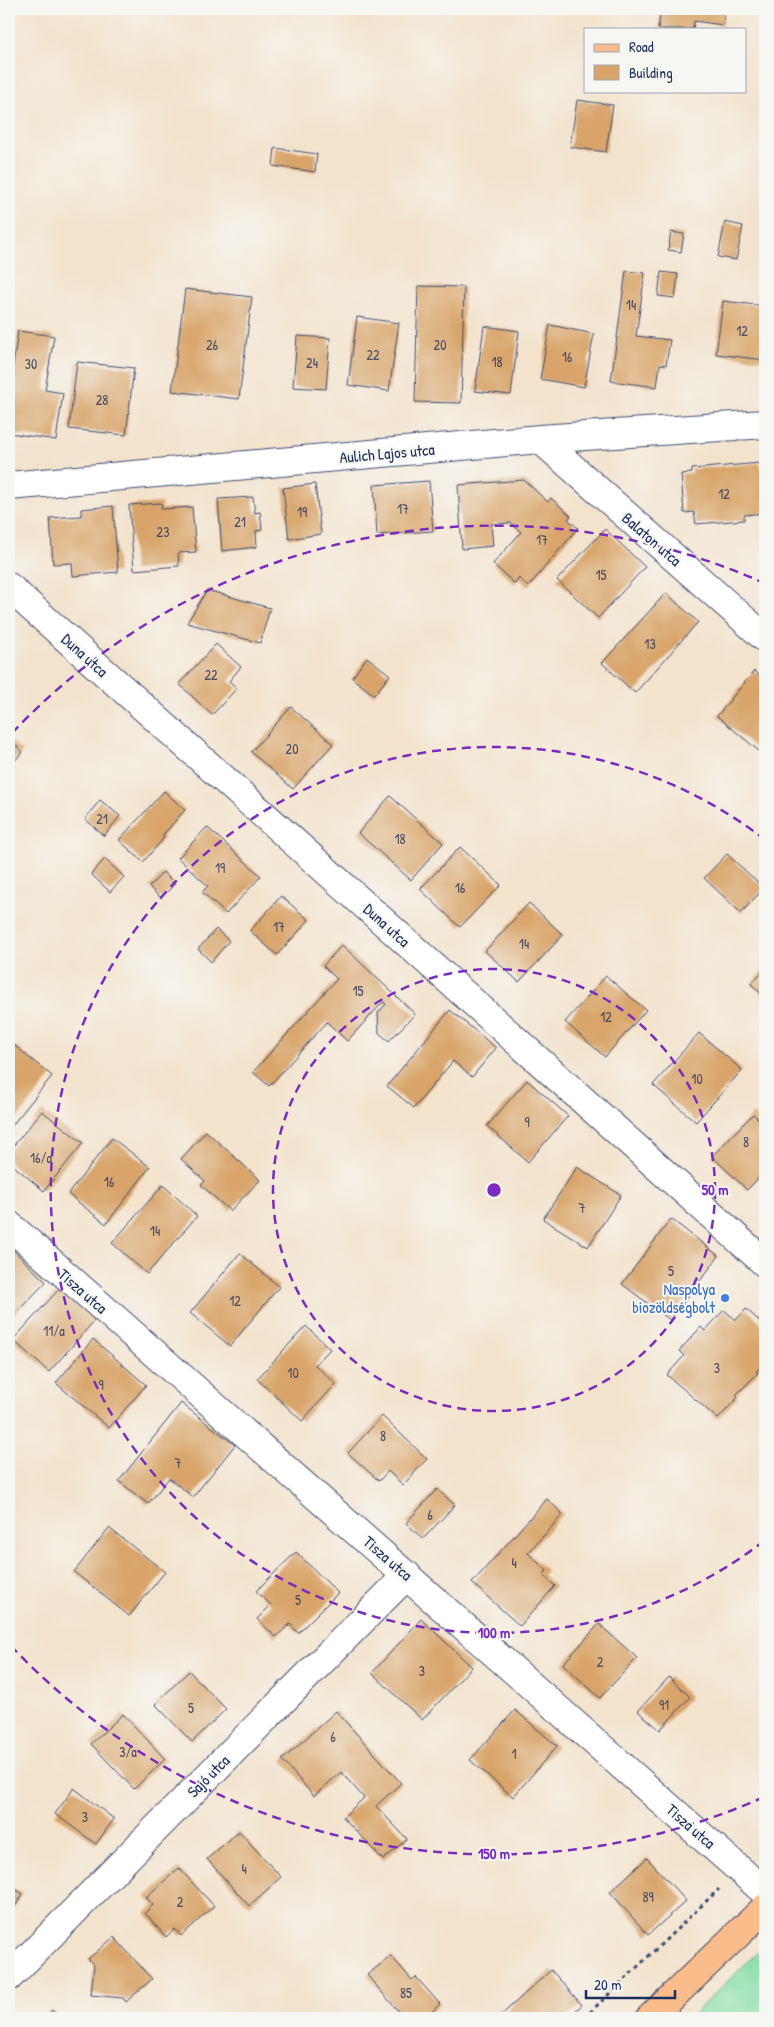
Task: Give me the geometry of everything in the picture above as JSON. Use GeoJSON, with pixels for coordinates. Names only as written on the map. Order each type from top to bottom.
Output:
{"type":"FeatureCollection","features":[{"type":"Feature","properties":{"kind":"main road"},"geometry":{"type":"LineString","coordinates":[[650,2018],[765,1908]]}},
{"type":"Feature","properties":{"kind":"street","name":"Aulich Lajos utca"},"geometry":{"type":"LineString","coordinates":[[9,486],[540,440],[765,424]]}},
{"type":"Feature","properties":{"kind":"street","name":"Balaton utca"},"geometry":{"type":"LineString","coordinates":[[540,440],[765,638]]}},
{"type":"Feature","properties":{"kind":"street","name":"Duna utca"},"geometry":{"type":"LineString","coordinates":[[9,587],[765,1263]]}},
{"type":"Feature","properties":{"kind":"street","name":"Tisza utca"},"geometry":{"type":"LineString","coordinates":[[9,1225],[765,1892]]}},
{"type":"Feature","properties":{"kind":"street","name":"Sajó utca"},"geometry":{"type":"LineString","coordinates":[[9,1977],[407,1575]]}},
{"type":"Feature","properties":{"kind":"path"},"geometry":{"type":"LineString","coordinates":[[584,2018],[765,1845]]}},
{"type":"Feature","properties":{"kind":"green space"},"geometry":{"type":"Polygon","coordinates":[[[765,1945],[765,2018],[689,2018],[765,1945]]]}},
{"type":"Feature","properties":{"kind":"building"},"geometry":{"type":"Polygon","coordinates":[[[661,9],[725,9],[723,25],[694,21],[693,28],[658,28],[661,9]]]}},
{"type":"Feature","properties":{"kind":"building"},"geometry":{"type":"Polygon","coordinates":[[[764,40],[765,56],[762,56],[764,40]]]}},
{"type":"Feature","properties":{"kind":"building"},"geometry":{"type":"Polygon","coordinates":[[[577,100],[613,105],[606,152],[570,147],[577,100]]]}},
{"type":"Feature","properties":{"kind":"building"},"geometry":{"type":"Polygon","coordinates":[[[275,148],[317,154],[315,172],[273,166],[275,148]]]}},
{"type":"Feature","properties":{"kind":"building"},"geometry":{"type":"Polygon","coordinates":[[[725,222],[743,226],[736,260],[718,257],[725,222]]]}},
{"type":"Feature","properties":{"kind":"building"},"geometry":{"type":"Polygon","coordinates":[[[671,232],[684,234],[681,252],[668,250],[671,232]]]}},
{"type":"Feature","properties":{"kind":"building"},"geometry":{"type":"Polygon","coordinates":[[[626,271],[645,273],[636,336],[670,340],[666,365],[660,364],[657,387],[611,381],[626,271]]]}},
{"type":"Feature","properties":{"kind":"building"},"geometry":{"type":"Polygon","coordinates":[[[661,272],[678,274],[675,298],[658,296],[661,272]]]}},
{"type":"Feature","properties":{"kind":"building"},"geometry":{"type":"Polygon","coordinates":[[[418,286],[464,287],[461,403],[415,402],[418,286]]]}},
{"type":"Feature","properties":{"kind":"building"},"geometry":{"type":"Polygon","coordinates":[[[185,289],[252,297],[239,399],[172,391],[185,289]]]}},
{"type":"Feature","properties":{"kind":"building"},"geometry":{"type":"Polygon","coordinates":[[[723,301],[765,306],[765,360],[716,354],[723,301]]]}},
{"type":"Feature","properties":{"kind":"building"},"geometry":{"type":"Polygon","coordinates":[[[357,317],[399,323],[389,391],[348,385],[357,317]]]}},
{"type":"Feature","properties":{"kind":"building"},"geometry":{"type":"Polygon","coordinates":[[[550,325],[594,334],[584,387],[540,379],[550,325]]]}},
{"type":"Feature","properties":{"kind":"building"},"geometry":{"type":"Polygon","coordinates":[[[484,326],[519,331],[511,395],[475,391],[484,326]]]}},
{"type":"Feature","properties":{"kind":"building"},"geometry":{"type":"Polygon","coordinates":[[[18,331],[54,336],[45,390],[63,393],[56,440],[9,433],[9,392],[18,331]]]}},
{"type":"Feature","properties":{"kind":"building"},"geometry":{"type":"Polygon","coordinates":[[[297,336],[330,338],[326,389],[293,387],[297,336]]]}},
{"type":"Feature","properties":{"kind":"building"},"geometry":{"type":"Polygon","coordinates":[[[77,362],[134,368],[126,435],[69,429],[77,362]]]}},
{"type":"Feature","properties":{"kind":"building"},"geometry":{"type":"Polygon","coordinates":[[[760,463],[761,468],[765,468],[765,513],[744,515],[744,520],[696,524],[694,512],[684,513],[681,474],[692,473],[692,469],[760,463]]]}},
{"type":"Feature","properties":{"kind":"building"},"geometry":{"type":"Polygon","coordinates":[[[524,480],[548,502],[551,498],[571,516],[568,519],[578,528],[528,587],[519,578],[515,584],[493,564],[521,532],[511,523],[491,524],[493,546],[462,549],[458,485],[524,480]]]}},
{"type":"Feature","properties":{"kind":"building"},"geometry":{"type":"Polygon","coordinates":[[[429,481],[433,531],[377,535],[374,485],[429,481]]]}},
{"type":"Feature","properties":{"kind":"building"},"geometry":{"type":"Polygon","coordinates":[[[315,484],[321,534],[289,539],[283,488],[315,484]]]}},
{"type":"Feature","properties":{"kind":"building"},"geometry":{"type":"Polygon","coordinates":[[[253,497],[255,513],[260,512],[262,530],[256,531],[257,547],[222,551],[218,499],[253,497]]]}},
{"type":"Feature","properties":{"kind":"building"},"geometry":{"type":"Polygon","coordinates":[[[161,503],[162,509],[192,507],[196,552],[178,553],[179,566],[134,570],[129,505],[161,503]]]}},
{"type":"Feature","properties":{"kind":"building"},"geometry":{"type":"Polygon","coordinates":[[[113,506],[118,572],[73,576],[72,563],[53,564],[50,518],[81,516],[81,509],[113,506]]]}},
{"type":"Feature","properties":{"kind":"building"},"geometry":{"type":"Polygon","coordinates":[[[605,529],[645,567],[598,618],[557,580],[605,529]]]}},
{"type":"Feature","properties":{"kind":"building"},"geometry":{"type":"Polygon","coordinates":[[[207,590],[270,608],[260,643],[187,623],[207,590]]]}},
{"type":"Feature","properties":{"kind":"building"},"geometry":{"type":"Polygon","coordinates":[[[666,593],[698,622],[635,693],[602,663],[666,593]]]}},
{"type":"Feature","properties":{"kind":"building"},"geometry":{"type":"Polygon","coordinates":[[[216,644],[241,667],[229,681],[237,688],[212,715],[179,684],[216,644]]]}},
{"type":"Feature","properties":{"kind":"building"},"geometry":{"type":"Polygon","coordinates":[[[367,657],[390,675],[374,695],[352,678],[367,657]]]}},
{"type":"Feature","properties":{"kind":"building"},"geometry":{"type":"Polygon","coordinates":[[[754,671],[765,681],[765,756],[717,716],[754,671]]]}},
{"type":"Feature","properties":{"kind":"building"},"geometry":{"type":"Polygon","coordinates":[[[291,707],[333,744],[293,789],[251,752],[291,707]]]}},
{"type":"Feature","properties":{"kind":"building"},"geometry":{"type":"Polygon","coordinates":[[[9,739],[23,752],[9,767],[9,739]]]}},
{"type":"Feature","properties":{"kind":"building"},"geometry":{"type":"Polygon","coordinates":[[[164,791],[185,810],[162,836],[164,838],[143,862],[119,840],[164,791]]]}},
{"type":"Feature","properties":{"kind":"building"},"geometry":{"type":"Polygon","coordinates":[[[390,796],[443,843],[411,880],[358,833],[390,796]]]}},
{"type":"Feature","properties":{"kind":"building"},"geometry":{"type":"Polygon","coordinates":[[[100,800],[120,816],[104,836],[85,819],[100,800]]]}},
{"type":"Feature","properties":{"kind":"building"},"geometry":{"type":"Polygon","coordinates":[[[207,827],[261,876],[226,914],[202,892],[208,886],[178,858],[207,827]]]}},
{"type":"Feature","properties":{"kind":"building"},"geometry":{"type":"Polygon","coordinates":[[[460,847],[501,885],[460,927],[420,889],[460,847]]]}},
{"type":"Feature","properties":{"kind":"building"},"geometry":{"type":"Polygon","coordinates":[[[727,854],[764,888],[741,913],[704,878],[727,854]]]}},
{"type":"Feature","properties":{"kind":"building"},"geometry":{"type":"Polygon","coordinates":[[[105,859],[124,877],[110,892],[91,874],[105,859]]]}},
{"type":"Feature","properties":{"kind":"building"},"geometry":{"type":"Polygon","coordinates":[[[163,872],[175,884],[161,898],[149,887],[163,872]]]}},
{"type":"Feature","properties":{"kind":"building"},"geometry":{"type":"Polygon","coordinates":[[[281,896],[309,920],[277,955],[250,931],[281,896]]]}},
{"type":"Feature","properties":{"kind":"building"},"geometry":{"type":"Polygon","coordinates":[[[529,903],[563,935],[519,982],[485,951],[529,903]]]}},
{"type":"Feature","properties":{"kind":"building"},"geometry":{"type":"Polygon","coordinates":[[[216,929],[229,941],[211,962],[198,949],[216,929]]]}},
{"type":"Feature","properties":{"kind":"building"},"geometry":{"type":"Polygon","coordinates":[[[342,945],[415,1014],[389,1041],[379,1033],[378,1013],[386,1004],[383,1002],[347,1041],[327,1022],[269,1086],[253,1072],[337,979],[323,966],[342,945]]]}},
{"type":"Feature","properties":{"kind":"building"},"geometry":{"type":"Polygon","coordinates":[[[765,968],[765,997],[751,984],[765,968]]]}},
{"type":"Feature","properties":{"kind":"building"},"geometry":{"type":"Polygon","coordinates":[[[606,976],[646,1010],[605,1057],[565,1022],[606,976]]]}},
{"type":"Feature","properties":{"kind":"building"},"geometry":{"type":"Polygon","coordinates":[[[450,1010],[496,1048],[472,1077],[453,1061],[414,1108],[387,1086],[450,1010]]]}},
{"type":"Feature","properties":{"kind":"building"},"geometry":{"type":"Polygon","coordinates":[[[699,1033],[742,1070],[696,1122],[653,1085],[699,1033]]]}},
{"type":"Feature","properties":{"kind":"building"},"geometry":{"type":"Polygon","coordinates":[[[9,1041],[52,1076],[9,1129],[9,1041]]]}},
{"type":"Feature","properties":{"kind":"building"},"geometry":{"type":"Polygon","coordinates":[[[527,1080],[568,1116],[528,1162],[487,1126],[527,1080]]]}},
{"type":"Feature","properties":{"kind":"building"},"geometry":{"type":"Polygon","coordinates":[[[42,1111],[83,1143],[44,1191],[9,1162],[9,1151],[42,1111]]]}},
{"type":"Feature","properties":{"kind":"building"},"geometry":{"type":"Polygon","coordinates":[[[753,1114],[765,1125],[765,1171],[747,1190],[712,1156],[753,1114]]]}},
{"type":"Feature","properties":{"kind":"building"},"geometry":{"type":"Polygon","coordinates":[[[206,1131],[260,1180],[230,1211],[201,1185],[205,1181],[181,1159],[206,1131]]]}},
{"type":"Feature","properties":{"kind":"building"},"geometry":{"type":"Polygon","coordinates":[[[112,1138],[150,1167],[106,1224],[68,1194],[112,1138]]]}},
{"type":"Feature","properties":{"kind":"building"},"geometry":{"type":"Polygon","coordinates":[[[577,1167],[621,1195],[588,1247],[543,1219],[577,1167]]]}},
{"type":"Feature","properties":{"kind":"building"},"geometry":{"type":"Polygon","coordinates":[[[163,1185],[197,1216],[147,1274],[112,1243],[163,1185]]]}},
{"type":"Feature","properties":{"kind":"building"},"geometry":{"type":"Polygon","coordinates":[[[671,1219],[719,1256],[670,1320],[622,1284],[671,1219]]]}},
{"type":"Feature","properties":{"kind":"building"},"geometry":{"type":"Polygon","coordinates":[[[9,1246],[46,1282],[9,1320],[9,1246]]]}},
{"type":"Feature","properties":{"kind":"building"},"geometry":{"type":"Polygon","coordinates":[[[240,1253],[279,1287],[230,1346],[190,1313],[240,1253]]]}},
{"type":"Feature","properties":{"kind":"building"},"geometry":{"type":"Polygon","coordinates":[[[60,1288],[95,1320],[49,1372],[13,1340],[60,1288]]]}},
{"type":"Feature","properties":{"kind":"building"},"geometry":{"type":"Polygon","coordinates":[[[746,1309],[765,1326],[765,1362],[756,1372],[758,1373],[736,1395],[738,1397],[718,1419],[667,1375],[684,1356],[679,1351],[701,1327],[705,1331],[724,1310],[736,1320],[746,1309]]]}},
{"type":"Feature","properties":{"kind":"building"},"geometry":{"type":"Polygon","coordinates":[[[306,1326],[330,1349],[315,1365],[336,1384],[302,1421],[257,1379],[306,1326]]]}},
{"type":"Feature","properties":{"kind":"building"},"geometry":{"type":"Polygon","coordinates":[[[93,1339],[146,1385],[109,1428],[56,1383],[93,1339]]]}},
{"type":"Feature","properties":{"kind":"building"},"geometry":{"type":"Polygon","coordinates":[[[181,1403],[235,1445],[193,1497],[169,1478],[148,1504],[119,1481],[181,1403]]]}},
{"type":"Feature","properties":{"kind":"building"},"geometry":{"type":"Polygon","coordinates":[[[382,1416],[427,1459],[403,1485],[388,1471],[379,1481],[348,1453],[382,1416]]]}},
{"type":"Feature","properties":{"kind":"building"},"geometry":{"type":"Polygon","coordinates":[[[437,1489],[455,1505],[423,1539],[406,1523],[437,1489]]]}},
{"type":"Feature","properties":{"kind":"building"},"geometry":{"type":"Polygon","coordinates":[[[547,1499],[563,1514],[528,1553],[547,1571],[543,1575],[555,1586],[520,1626],[472,1583],[547,1499]]]}},
{"type":"Feature","properties":{"kind":"building"},"geometry":{"type":"Polygon","coordinates":[[[109,1528],[165,1572],[129,1616],[74,1572],[109,1528]]]}},
{"type":"Feature","properties":{"kind":"building"},"geometry":{"type":"Polygon","coordinates":[[[296,1552],[338,1593],[298,1633],[290,1624],[276,1637],[257,1619],[271,1605],[256,1591],[296,1552]]]}},
{"type":"Feature","properties":{"kind":"building"},"geometry":{"type":"Polygon","coordinates":[[[421,1619],[472,1667],[422,1720],[372,1673],[421,1619]]]}},
{"type":"Feature","properties":{"kind":"building"},"geometry":{"type":"Polygon","coordinates":[[[599,1624],[637,1658],[600,1698],[563,1664],[599,1624]]]}},
{"type":"Feature","properties":{"kind":"building"},"geometry":{"type":"Polygon","coordinates":[[[189,1671],[226,1709],[192,1742],[155,1704],[189,1671]]]}},
{"type":"Feature","properties":{"kind":"building"},"geometry":{"type":"Polygon","coordinates":[[[669,1677],[690,1697],[660,1730],[638,1711],[669,1677]]]}},
{"type":"Feature","properties":{"kind":"building"},"geometry":{"type":"Polygon","coordinates":[[[515,1710],[557,1746],[513,1797],[470,1760],[515,1710]]]}},
{"type":"Feature","properties":{"kind":"building"},"geometry":{"type":"Polygon","coordinates":[[[336,1711],[401,1783],[376,1806],[407,1839],[383,1860],[343,1817],[364,1798],[341,1772],[314,1796],[282,1760],[336,1711]]]}},
{"type":"Feature","properties":{"kind":"building"},"geometry":{"type":"Polygon","coordinates":[[[123,1714],[165,1759],[134,1789],[91,1744],[123,1714]]]}},
{"type":"Feature","properties":{"kind":"building"},"geometry":{"type":"Polygon","coordinates":[[[74,1788],[114,1819],[96,1844],[55,1814],[74,1788]]]}},
{"type":"Feature","properties":{"kind":"building"},"geometry":{"type":"Polygon","coordinates":[[[239,1831],[281,1877],[249,1906],[207,1859],[239,1831]]]}},
{"type":"Feature","properties":{"kind":"building"},"geometry":{"type":"Polygon","coordinates":[[[647,1858],[686,1901],[648,1935],[610,1892],[647,1858]]]}},
{"type":"Feature","properties":{"kind":"building"},"geometry":{"type":"Polygon","coordinates":[[[179,1868],[214,1906],[181,1936],[175,1929],[166,1937],[145,1913],[153,1905],[146,1897],[179,1868]]]}},
{"type":"Feature","properties":{"kind":"building"},"geometry":{"type":"Polygon","coordinates":[[[9,1885],[23,1894],[9,1916],[9,1885]]]}},
{"type":"Feature","properties":{"kind":"building"},"geometry":{"type":"Polygon","coordinates":[[[114,1937],[152,1979],[126,2002],[123,1998],[91,1995],[94,1965],[88,1959],[114,1937]]]}},
{"type":"Feature","properties":{"kind":"building"},"geometry":{"type":"Polygon","coordinates":[[[391,1956],[412,1980],[416,1977],[440,2004],[425,2018],[404,2018],[367,1975],[391,1956]]]}},
{"type":"Feature","properties":{"kind":"building"},"geometry":{"type":"Polygon","coordinates":[[[551,1970],[582,2005],[567,2018],[498,2018],[551,1970]]]}},
{"type":"Feature","properties":{"kind":"building"},"geometry":{"type":"Polygon","coordinates":[[[52,2010],[59,2018],[43,2018],[52,2010]]]}},
{"type":"Feature","properties":{"kind":"place","name":"Naspolya biozöldségbolt"},"geometry":{"type":"Point","coordinates":[725,1298]}}]}
